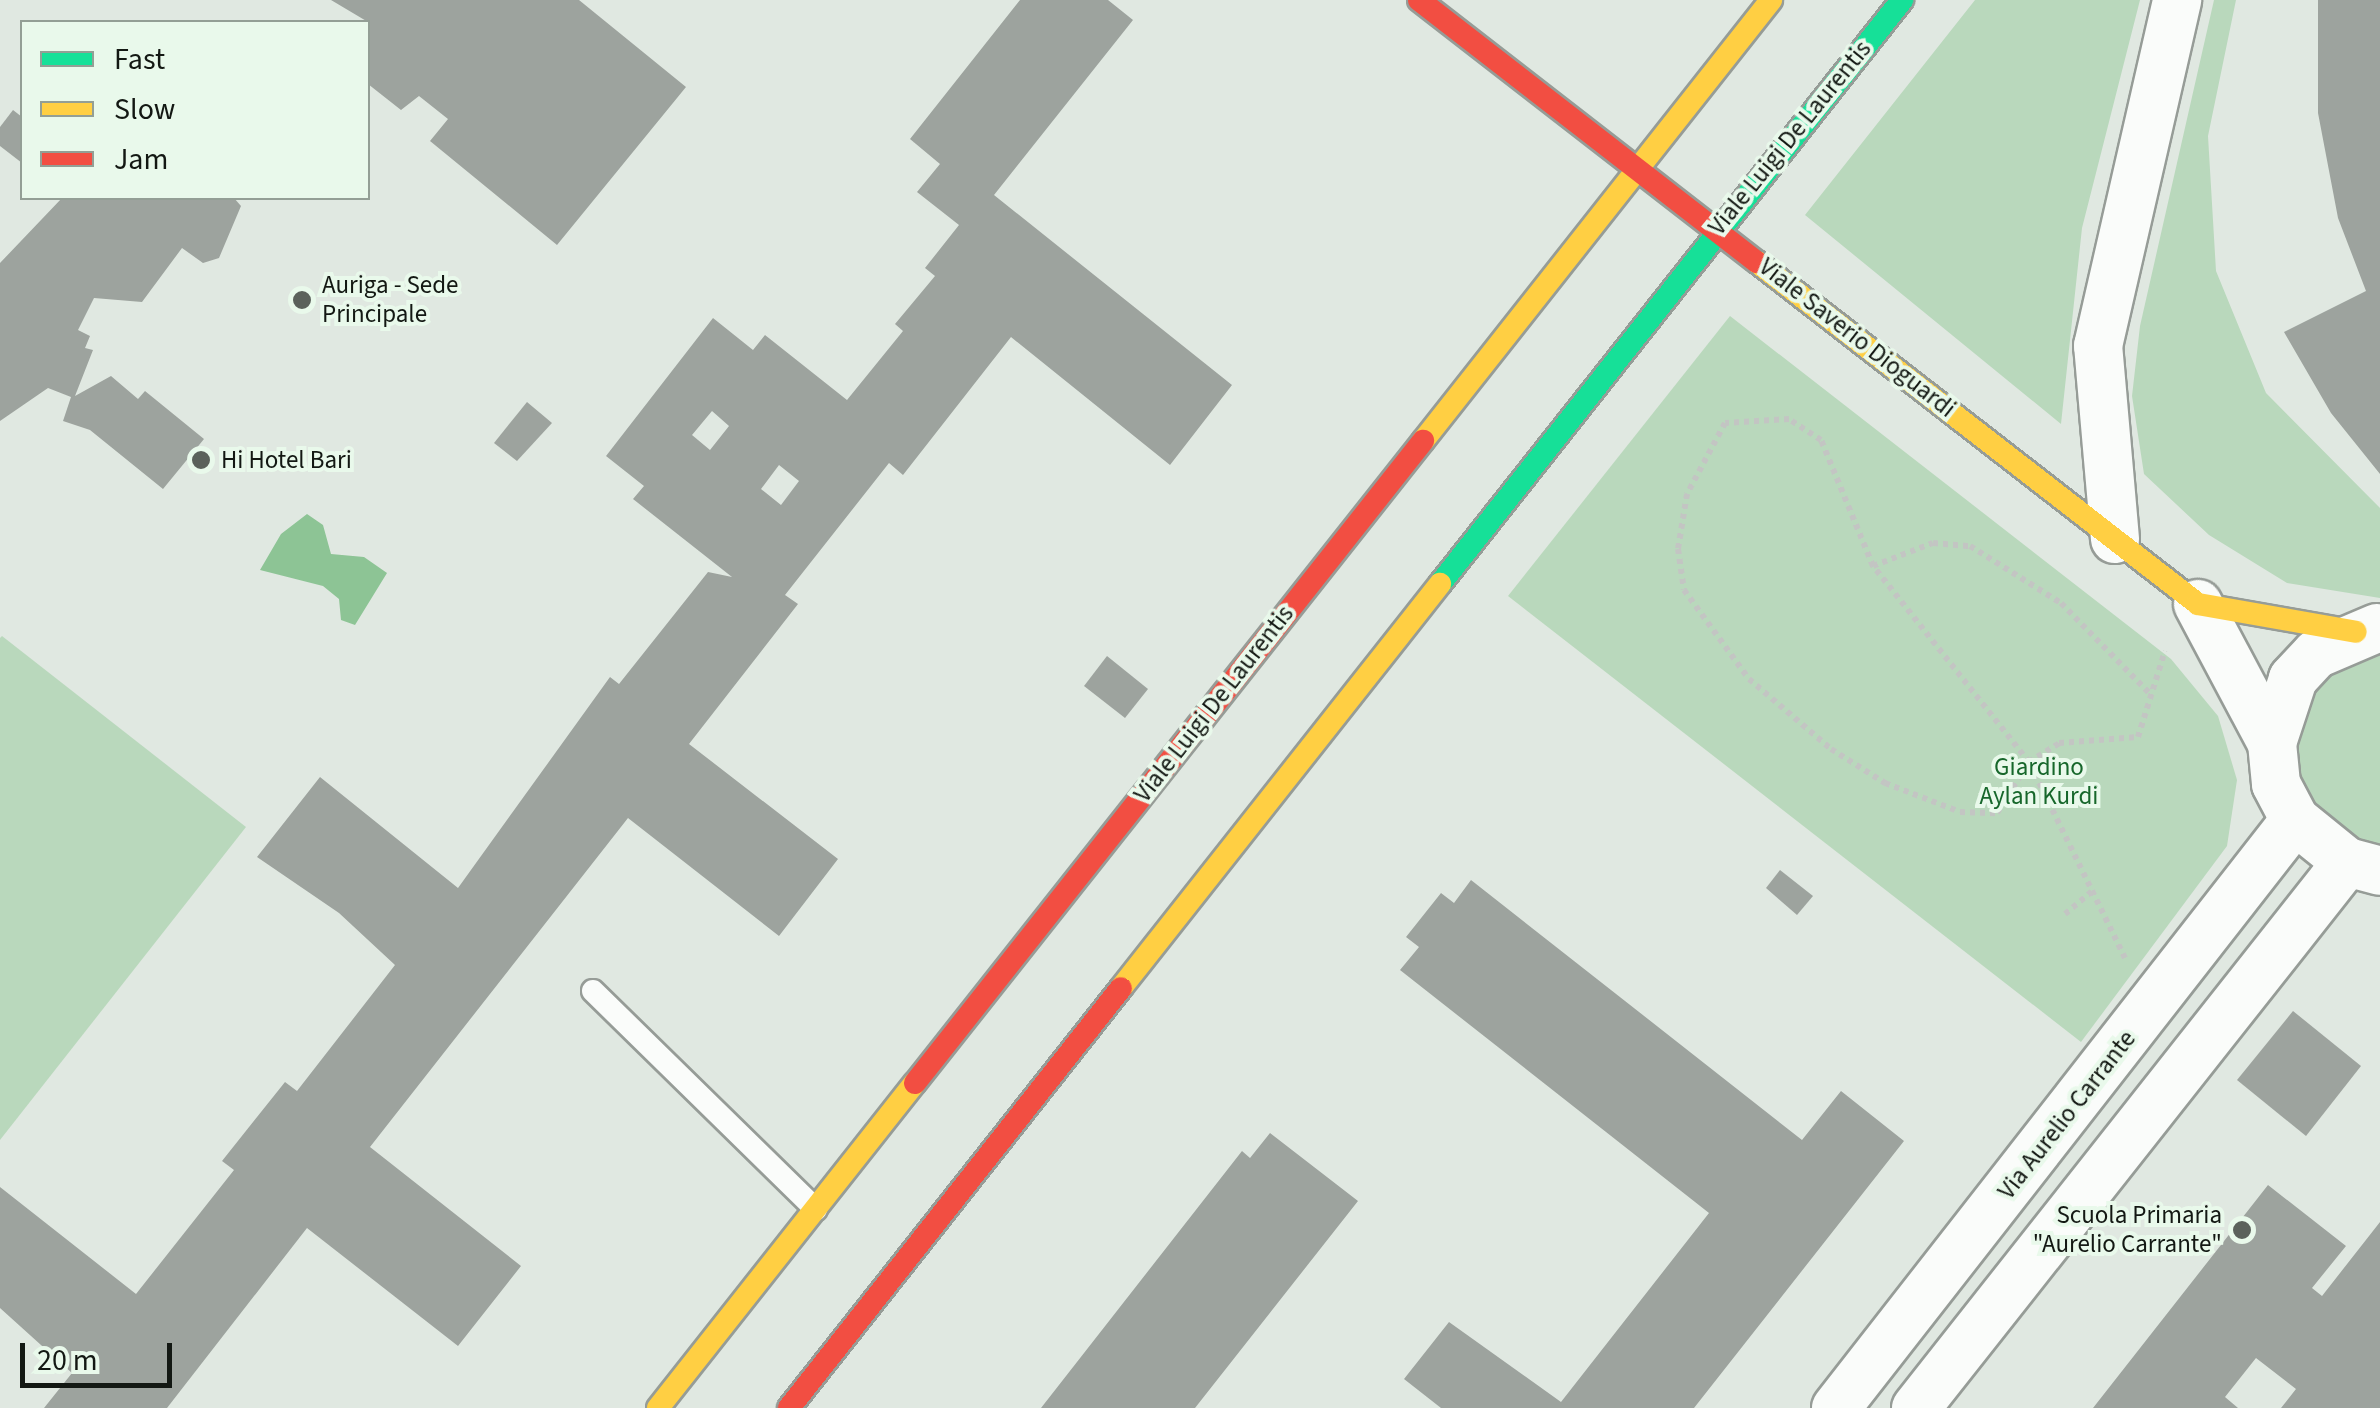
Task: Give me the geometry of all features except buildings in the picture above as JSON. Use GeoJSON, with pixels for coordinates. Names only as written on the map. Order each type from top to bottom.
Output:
{"type":"FeatureCollection","features":[{"type":"Feature","properties":{"kind":"street","name":"Viale Saverio Dioguardi"},"geometry":{"type":"LineString","coordinates":[[1419,0],[2198,604],[2272,743]]}},
{"type":"Feature","properties":{"kind":"street","name":"Viale Luigi De Laurentis"},"geometry":{"type":"LineString","coordinates":[[658,1408],[1770,0]]}},
{"type":"Feature","properties":{"kind":"street","name":"Viale Luigi De Laurentis"},"geometry":{"type":"LineString","coordinates":[[790,1408],[1716,230],[1902,0]]}},
{"type":"Feature","properties":{"kind":"street"},"geometry":{"type":"LineString","coordinates":[[2115,539],[2098,346],[2177,0]]}},
{"type":"Feature","properties":{"kind":"street","name":"Viale Saverio Dioguardi"},"geometry":{"type":"LineString","coordinates":[[2198,604],[2368,630]]}},
{"type":"Feature","properties":{"kind":"street"},"geometry":{"type":"LineString","coordinates":[[1916,1408],[2363,866],[2294,820],[2276,784],[2272,743],[2293,679],[2316,654],[2368,630]]}},
{"type":"Feature","properties":{"kind":"street","name":"Via Aurelio Carrante"},"geometry":{"type":"LineString","coordinates":[[1836,1408],[2294,820]]}},
{"type":"Feature","properties":{"kind":"lane"},"geometry":{"type":"LineString","coordinates":[[593,991],[816,1210]]}},
{"type":"Feature","properties":{"kind":"path"},"geometry":{"type":"LineString","coordinates":[[2129,966],[2029,762],[1873,566],[1821,440],[1789,418],[1725,422],[1686,494],[1678,550],[1684,590],[1749,678],[1831,750],[1885,784],[1960,812],[1997,813],[2029,762],[2058,743],[2138,738],[2167,647]]}},
{"type":"Feature","properties":{"kind":"path"},"geometry":{"type":"LineString","coordinates":[[1873,566],[1933,543],[1970,546],[2060,602],[2151,695]]}},
{"type":"Feature","properties":{"kind":"path"},"geometry":{"type":"LineString","coordinates":[[2065,914],[2094,890]]}},
{"type":"Feature","properties":{"kind":"green space"},"geometry":{"type":"Polygon","coordinates":[[[1975,0],[2140,0],[2082,228],[2061,424],[1805,215],[1975,0]]]}},
{"type":"Feature","properties":{"kind":"green space"},"geometry":{"type":"Polygon","coordinates":[[[2214,0],[2236,0],[2208,136],[2216,271],[2266,393],[2380,508],[2380,598],[2287,583],[2209,535],[2144,474],[2132,396],[2140,326],[2214,0]]]}},
{"type":"Feature","properties":{"kind":"green space","name":"Giardino Aylan Kurdi"},"geometry":{"type":"Polygon","coordinates":[[[1730,316],[2171,659],[2218,716],[2237,780],[2227,846],[2081,1042],[1508,596],[1730,316]]]}},
{"type":"Feature","properties":{"kind":"green space"},"geometry":{"type":"Polygon","coordinates":[[[0,638],[246,827],[0,1140],[0,638]]]}},
{"type":"Feature","properties":{"kind":"green space"},"geometry":{"type":"Polygon","coordinates":[[[2380,649],[2380,846],[2351,838],[2313,808],[2295,768],[2293,734],[2318,681],[2380,649]]]}},
{"type":"Feature","properties":{"kind":"shaded area"},"geometry":{"type":"Polygon","coordinates":[[[307,514],[323,525],[331,554],[364,557],[387,573],[355,625],[341,620],[339,599],[323,586],[260,570],[281,534],[307,514]]]}},
{"type":"Feature","properties":{"kind":"traffic: fast"},"geometry":{"type":"LineString","coordinates":[[1440,584],[1902,0]]}},
{"type":"Feature","properties":{"kind":"traffic: slow"},"geometry":{"type":"LineString","coordinates":[[1423,441],[1771,0]]}},
{"type":"Feature","properties":{"kind":"traffic: slow"},"geometry":{"type":"LineString","coordinates":[[1757,262],[2198,604],[2356,632]]}},
{"type":"Feature","properties":{"kind":"traffic: slow"},"geometry":{"type":"LineString","coordinates":[[1121,988],[1440,584]]}},
{"type":"Feature","properties":{"kind":"traffic: slow"},"geometry":{"type":"LineString","coordinates":[[658,1408],[915,1083]]}},
{"type":"Feature","properties":{"kind":"traffic: jam"},"geometry":{"type":"LineString","coordinates":[[1419,0],[1757,262]]}},
{"type":"Feature","properties":{"kind":"traffic: jam"},"geometry":{"type":"LineString","coordinates":[[915,1083],[1423,441]]}},
{"type":"Feature","properties":{"kind":"traffic: jam"},"geometry":{"type":"LineString","coordinates":[[789,1408],[1121,988]]}},
{"type":"Feature","properties":{"kind":"place","name":"Auriga - Sede Principale"},"geometry":{"type":"Point","coordinates":[302,300]}},
{"type":"Feature","properties":{"kind":"place","name":"Hi Hotel Bari"},"geometry":{"type":"Point","coordinates":[201,460]}},
{"type":"Feature","properties":{"kind":"place","name":"Scuola Primaria \"Aurelio Carrante\""},"geometry":{"type":"Point","coordinates":[2242,1230]}}]}
